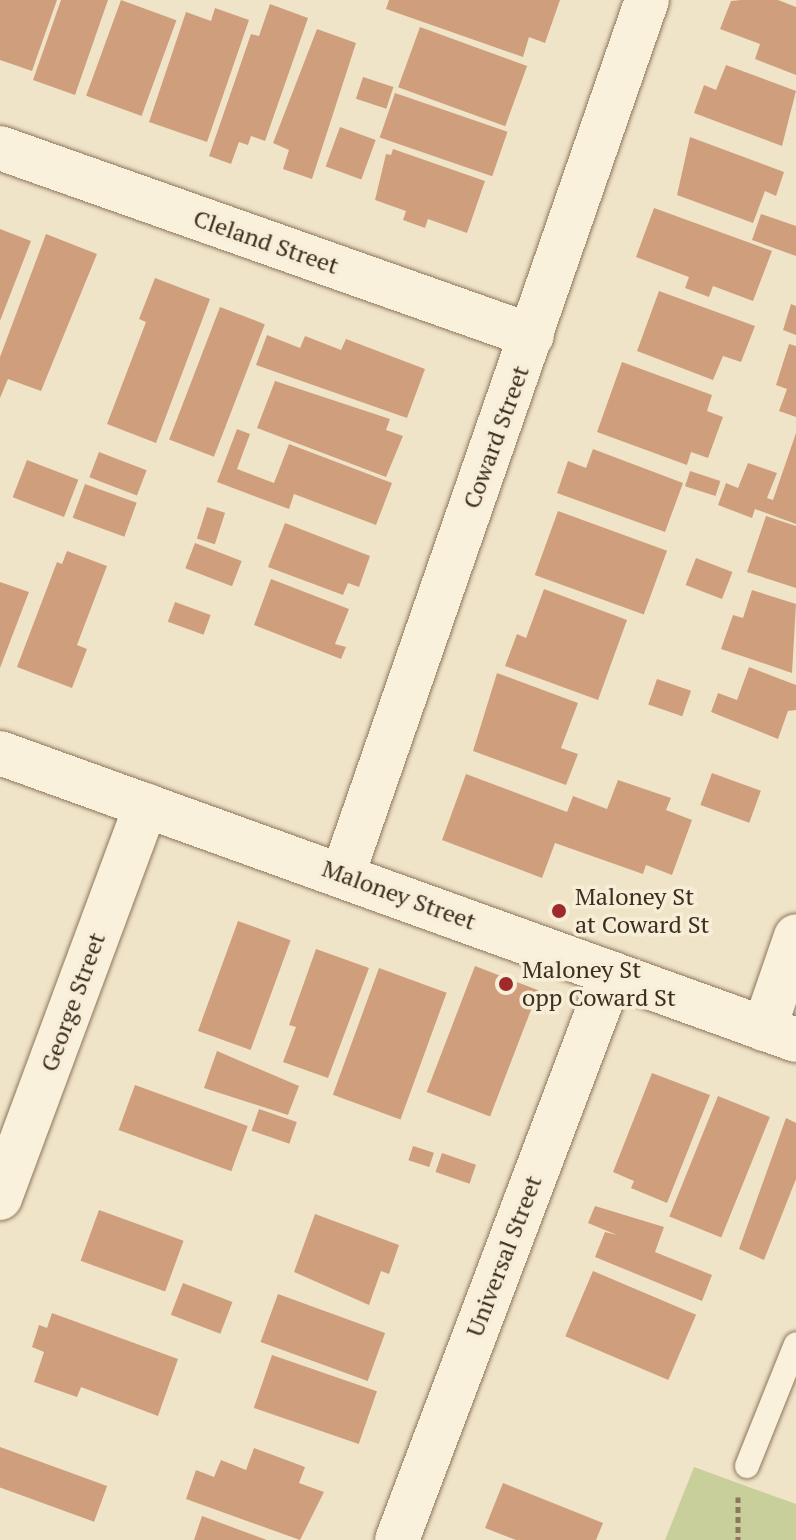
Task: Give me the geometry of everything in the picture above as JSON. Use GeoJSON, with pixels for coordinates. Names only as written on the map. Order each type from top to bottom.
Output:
{"type":"FeatureCollection","features":[{"type":"Feature","properties":{"kind":"street","name":"Coward Street"},"geometry":{"type":"LineString","coordinates":[[343,874],[647,0]]}},
{"type":"Feature","properties":{"kind":"street","name":"Cleland Street"},"geometry":{"type":"LineString","coordinates":[[0,148],[532,336]]}},
{"type":"Feature","properties":{"kind":"street","name":"Maloney Street"},"geometry":{"type":"LineString","coordinates":[[0,753],[343,874],[780,1034]]}},
{"type":"Feature","properties":{"kind":"street","name":"George Street"},"geometry":{"type":"LineString","coordinates":[[0,1198],[146,805]]}},
{"type":"Feature","properties":{"kind":"street"},"geometry":{"type":"LineString","coordinates":[[780,1034],[796,936]]}},
{"type":"Feature","properties":{"kind":"street","name":"Universal Street"},"geometry":{"type":"LineString","coordinates":[[397,1540],[612,973]]}},
{"type":"Feature","properties":{"kind":"lane"},"geometry":{"type":"LineString","coordinates":[[747,1466],[796,1344]]}},
{"type":"Feature","properties":{"kind":"path"},"geometry":{"type":"LineString","coordinates":[[738,1540],[738,1495],[747,1466]]}},
{"type":"Feature","properties":{"kind":"green space"},"geometry":{"type":"Polygon","coordinates":[[[694,1467],[796,1504],[796,1540],[665,1540],[694,1467]]]}},
{"type":"Feature","properties":{"kind":"building"},"geometry":{"type":"Polygon","coordinates":[[[0,0],[57,0],[32,71],[0,60],[0,0]]]}},
{"type":"Feature","properties":{"kind":"building"},"geometry":{"type":"Polygon","coordinates":[[[61,0],[108,0],[75,95],[33,80],[61,0]]]}},
{"type":"Feature","properties":{"kind":"building"},"geometry":{"type":"Polygon","coordinates":[[[121,0],[176,20],[142,116],[86,96],[121,0]]]}},
{"type":"Feature","properties":{"kind":"building"},"geometry":{"type":"Polygon","coordinates":[[[389,0],[560,0],[545,43],[529,37],[523,57],[386,9],[389,0]]]}},
{"type":"Feature","properties":{"kind":"building"},"geometry":{"type":"Polygon","coordinates":[[[778,0],[796,7],[796,75],[755,59],[760,44],[720,29],[731,1],[778,0]]]}},
{"type":"Feature","properties":{"kind":"building"},"geometry":{"type":"Polygon","coordinates":[[[270,4],[308,18],[265,141],[251,136],[248,145],[239,142],[231,164],[209,156],[251,34],[259,36],[270,4]]]}},
{"type":"Feature","properties":{"kind":"building"},"geometry":{"type":"Polygon","coordinates":[[[215,8],[249,20],[207,142],[149,122],[186,12],[211,21],[215,8]]]}},
{"type":"Feature","properties":{"kind":"building"},"geometry":{"type":"Polygon","coordinates":[[[420,27],[527,66],[505,126],[398,87],[420,27]]]}},
{"type":"Feature","properties":{"kind":"building"},"geometry":{"type":"Polygon","coordinates":[[[317,29],[356,43],[312,179],[283,169],[289,150],[273,143],[317,29]]]}},
{"type":"Feature","properties":{"kind":"building"},"geometry":{"type":"Polygon","coordinates":[[[726,65],[796,91],[782,146],[694,113],[704,85],[716,90],[726,65]]]}},
{"type":"Feature","properties":{"kind":"building"},"geometry":{"type":"Polygon","coordinates":[[[363,77],[393,87],[386,109],[356,99],[363,77]]]}},
{"type":"Feature","properties":{"kind":"building"},"geometry":{"type":"Polygon","coordinates":[[[395,93],[508,132],[492,176],[380,137],[395,93]]]}},
{"type":"Feature","properties":{"kind":"building"},"geometry":{"type":"Polygon","coordinates":[[[340,127],[376,140],[361,179],[326,166],[340,127]]]}},
{"type":"Feature","properties":{"kind":"building"},"geometry":{"type":"Polygon","coordinates":[[[690,137],[784,172],[776,196],[765,191],[753,223],[677,195],[690,137]]]}},
{"type":"Feature","properties":{"kind":"building"},"geometry":{"type":"Polygon","coordinates":[[[393,149],[485,181],[467,233],[428,219],[425,228],[403,220],[406,211],[375,200],[386,154],[391,155],[393,149]]]}},
{"type":"Feature","properties":{"kind":"building"},"geometry":{"type":"Polygon","coordinates":[[[654,208],[772,251],[753,301],[713,286],[709,297],[685,288],[689,277],[636,257],[654,208]]]}},
{"type":"Feature","properties":{"kind":"building"},"geometry":{"type":"Polygon","coordinates":[[[761,214],[796,226],[796,256],[752,240],[761,214]]]}},
{"type":"Feature","properties":{"kind":"building"},"geometry":{"type":"Polygon","coordinates":[[[0,229],[31,241],[0,321],[0,229]]]}},
{"type":"Feature","properties":{"kind":"building"},"geometry":{"type":"Polygon","coordinates":[[[46,234],[97,254],[41,391],[8,379],[0,398],[0,357],[46,234]]]}},
{"type":"Feature","properties":{"kind":"building"},"geometry":{"type":"Polygon","coordinates":[[[155,278],[210,299],[156,443],[107,424],[146,322],[139,319],[155,278]]]}},
{"type":"Feature","properties":{"kind":"building"},"geometry":{"type":"Polygon","coordinates":[[[659,291],[755,326],[741,362],[723,356],[713,380],[637,351],[659,291]]]}},
{"type":"Feature","properties":{"kind":"building"},"geometry":{"type":"Polygon","coordinates":[[[791,304],[796,306],[796,335],[783,330],[791,304]]]}},
{"type":"Feature","properties":{"kind":"building"},"geometry":{"type":"Polygon","coordinates":[[[220,307],[265,324],[214,457],[169,440],[220,307]]]}},
{"type":"Feature","properties":{"kind":"building"},"geometry":{"type":"Polygon","coordinates":[[[267,335],[300,348],[305,336],[341,350],[346,339],[425,369],[407,418],[256,365],[267,335]]]}},
{"type":"Feature","properties":{"kind":"building"},"geometry":{"type":"Polygon","coordinates":[[[789,344],[796,346],[796,417],[779,411],[787,389],[776,385],[789,344]]]}},
{"type":"Feature","properties":{"kind":"building"},"geometry":{"type":"Polygon","coordinates":[[[622,362],[712,395],[707,411],[723,417],[708,458],[691,452],[687,465],[597,432],[622,362]]]}},
{"type":"Feature","properties":{"kind":"building"},"geometry":{"type":"Polygon","coordinates":[[[275,381],[390,419],[386,430],[403,436],[386,477],[257,428],[275,381]]]}},
{"type":"Feature","properties":{"kind":"building"},"geometry":{"type":"Polygon","coordinates":[[[237,429],[250,434],[237,469],[274,483],[289,444],[392,483],[376,525],[294,494],[289,509],[217,482],[237,429]]]}},
{"type":"Feature","properties":{"kind":"building"},"geometry":{"type":"Polygon","coordinates":[[[796,433],[796,524],[755,509],[752,518],[718,505],[726,483],[738,488],[748,463],[777,473],[767,498],[773,500],[796,433]]]}},
{"type":"Feature","properties":{"kind":"building"},"geometry":{"type":"Polygon","coordinates":[[[593,449],[683,483],[665,532],[557,493],[568,461],[586,468],[593,449]]]}},
{"type":"Feature","properties":{"kind":"building"},"geometry":{"type":"Polygon","coordinates":[[[99,452],[147,470],[137,495],[89,477],[99,452]]]}},
{"type":"Feature","properties":{"kind":"building"},"geometry":{"type":"Polygon","coordinates":[[[27,460],[78,480],[64,517],[13,497],[27,460]]]}},
{"type":"Feature","properties":{"kind":"building"},"geometry":{"type":"Polygon","coordinates":[[[690,471],[720,481],[715,496],[685,486],[690,471]]]}},
{"type":"Feature","properties":{"kind":"building"},"geometry":{"type":"Polygon","coordinates":[[[85,484],[137,503],[124,537],[73,518],[85,484]]]}},
{"type":"Feature","properties":{"kind":"building"},"geometry":{"type":"Polygon","coordinates":[[[207,507],[225,513],[215,544],[197,538],[207,507]]]}},
{"type":"Feature","properties":{"kind":"building"},"geometry":{"type":"Polygon","coordinates":[[[558,511],[667,551],[644,615],[535,575],[558,511]]]}},
{"type":"Feature","properties":{"kind":"building"},"geometry":{"type":"Polygon","coordinates":[[[766,516],[796,526],[796,588],[747,572],[766,516]]]}},
{"type":"Feature","properties":{"kind":"building"},"geometry":{"type":"Polygon","coordinates":[[[285,523],[370,556],[359,587],[348,583],[343,595],[268,567],[285,523]]]}},
{"type":"Feature","properties":{"kind":"building"},"geometry":{"type":"Polygon","coordinates":[[[195,543],[242,561],[232,586],[185,568],[195,543]]]}},
{"type":"Feature","properties":{"kind":"building"},"geometry":{"type":"Polygon","coordinates":[[[67,551],[107,566],[77,645],[87,649],[72,688],[17,667],[57,562],[62,564],[67,551]]]}},
{"type":"Feature","properties":{"kind":"building"},"geometry":{"type":"Polygon","coordinates":[[[696,558],[732,572],[722,599],[686,585],[696,558]]]}},
{"type":"Feature","properties":{"kind":"building"},"geometry":{"type":"Polygon","coordinates":[[[271,579],[349,609],[335,644],[346,647],[341,659],[254,625],[271,579]]]}},
{"type":"Feature","properties":{"kind":"building"},"geometry":{"type":"Polygon","coordinates":[[[0,582],[29,592],[0,668],[0,582]]]}},
{"type":"Feature","properties":{"kind":"building"},"geometry":{"type":"Polygon","coordinates":[[[544,589],[627,620],[598,700],[505,666],[517,634],[526,638],[544,589]]]}},
{"type":"Feature","properties":{"kind":"building"},"geometry":{"type":"Polygon","coordinates":[[[752,590],[796,604],[792,673],[721,649],[733,615],[743,618],[752,590]]]}},
{"type":"Feature","properties":{"kind":"building"},"geometry":{"type":"Polygon","coordinates":[[[175,602],[211,615],[204,635],[168,622],[175,602]]]}},
{"type":"Feature","properties":{"kind":"building"},"geometry":{"type":"Polygon","coordinates":[[[749,667],[796,685],[796,710],[788,711],[778,739],[711,712],[718,693],[737,700],[749,667]]]}},
{"type":"Feature","properties":{"kind":"building"},"geometry":{"type":"Polygon","coordinates":[[[497,673],[578,703],[561,748],[578,754],[566,785],[473,751],[497,673]]]}},
{"type":"Feature","properties":{"kind":"building"},"geometry":{"type":"Polygon","coordinates":[[[657,679],[691,691],[682,716],[648,705],[657,679]]]}},
{"type":"Feature","properties":{"kind":"building"},"geometry":{"type":"Polygon","coordinates":[[[712,773],[761,791],[749,823],[700,805],[712,773]]]}},
{"type":"Feature","properties":{"kind":"building"},"geometry":{"type":"Polygon","coordinates":[[[466,774],[567,812],[573,796],[607,809],[618,780],[671,798],[666,810],[692,820],[672,875],[646,865],[643,874],[555,843],[542,878],[442,840],[466,774]]]}},
{"type":"Feature","properties":{"kind":"building"},"geometry":{"type":"Polygon","coordinates":[[[238,921],[291,940],[251,1050],[198,1031],[238,921]]]}},
{"type":"Feature","properties":{"kind":"building"},"geometry":{"type":"Polygon","coordinates":[[[316,949],[369,968],[328,1078],[283,1062],[296,1027],[289,1025],[316,949]]]}},
{"type":"Feature","properties":{"kind":"building"},"geometry":{"type":"Polygon","coordinates":[[[475,966],[538,990],[490,1116],[427,1092],[475,966]]]}},
{"type":"Feature","properties":{"kind":"building"},"geometry":{"type":"Polygon","coordinates":[[[379,968],[447,993],[400,1119],[333,1095],[379,968]]]}},
{"type":"Feature","properties":{"kind":"building"},"geometry":{"type":"Polygon","coordinates":[[[217,1051],[299,1086],[288,1115],[204,1088],[217,1051]]]}},
{"type":"Feature","properties":{"kind":"building"},"geometry":{"type":"Polygon","coordinates":[[[652,1073],[710,1095],[667,1203],[631,1188],[634,1181],[613,1172],[652,1073]]]}},
{"type":"Feature","properties":{"kind":"building"},"geometry":{"type":"Polygon","coordinates":[[[135,1085],[248,1126],[231,1171],[119,1130],[135,1085]]]}},
{"type":"Feature","properties":{"kind":"building"},"geometry":{"type":"Polygon","coordinates":[[[718,1096],[770,1117],[721,1238],[669,1217],[718,1096]]]}},
{"type":"Feature","properties":{"kind":"building"},"geometry":{"type":"Polygon","coordinates":[[[259,1109],[297,1122],[289,1144],[252,1131],[259,1109]]]}},
{"type":"Feature","properties":{"kind":"building"},"geometry":{"type":"Polygon","coordinates":[[[786,1118],[796,1123],[796,1179],[764,1260],[739,1249],[786,1118]]]}},
{"type":"Feature","properties":{"kind":"building"},"geometry":{"type":"Polygon","coordinates":[[[413,1146],[434,1153],[429,1167],[408,1160],[413,1146]]]}},
{"type":"Feature","properties":{"kind":"building"},"geometry":{"type":"Polygon","coordinates":[[[442,1153],[476,1165],[470,1184],[435,1172],[442,1153]]]}},
{"type":"Feature","properties":{"kind":"building"},"geometry":{"type":"Polygon","coordinates":[[[595,1206],[664,1227],[655,1252],[712,1275],[702,1301],[595,1257],[605,1232],[617,1235],[588,1223],[595,1206]]]}},
{"type":"Feature","properties":{"kind":"building"},"geometry":{"type":"Polygon","coordinates":[[[99,1210],[184,1241],[165,1292],[81,1261],[99,1210]]]}},
{"type":"Feature","properties":{"kind":"building"},"geometry":{"type":"Polygon","coordinates":[[[315,1214],[399,1245],[389,1274],[381,1271],[369,1305],[294,1272],[315,1214]]]}},
{"type":"Feature","properties":{"kind":"building"},"geometry":{"type":"Polygon","coordinates":[[[593,1271],[696,1315],[668,1380],[565,1336],[593,1271]]]}},
{"type":"Feature","properties":{"kind":"building"},"geometry":{"type":"Polygon","coordinates":[[[183,1283],[232,1302],[220,1334],[171,1315],[183,1283]]]}},
{"type":"Feature","properties":{"kind":"building"},"geometry":{"type":"Polygon","coordinates":[[[278,1294],[385,1333],[368,1381],[261,1342],[278,1294]]]}},
{"type":"Feature","properties":{"kind":"building"},"geometry":{"type":"Polygon","coordinates":[[[52,1313],[178,1359],[158,1416],[81,1387],[77,1397],[34,1382],[44,1352],[32,1347],[39,1325],[47,1328],[52,1313]]]}},
{"type":"Feature","properties":{"kind":"building"},"geometry":{"type":"Polygon","coordinates":[[[272,1355],[377,1391],[359,1444],[254,1408],[272,1355]]]}},
{"type":"Feature","properties":{"kind":"building"},"geometry":{"type":"Polygon","coordinates":[[[0,1447],[107,1486],[94,1522],[0,1487],[0,1447]]]}},
{"type":"Feature","properties":{"kind":"building"},"geometry":{"type":"Polygon","coordinates":[[[254,1448],[305,1467],[299,1483],[324,1492],[300,1540],[186,1499],[196,1470],[214,1477],[221,1460],[246,1470],[254,1448]]]}},
{"type":"Feature","properties":{"kind":"building"},"geometry":{"type":"Polygon","coordinates":[[[503,1483],[603,1523],[596,1540],[516,1540],[485,1528],[503,1483]]]}},
{"type":"Feature","properties":{"kind":"building"},"geometry":{"type":"Polygon","coordinates":[[[202,1516],[267,1540],[194,1540],[202,1516]]]}},
{"type":"Feature","properties":{"kind":"place","name":"Maloney St at Coward St"},"geometry":{"type":"Point","coordinates":[559,911]}},
{"type":"Feature","properties":{"kind":"place","name":"Maloney St opp Coward St"},"geometry":{"type":"Point","coordinates":[506,984]}}]}
